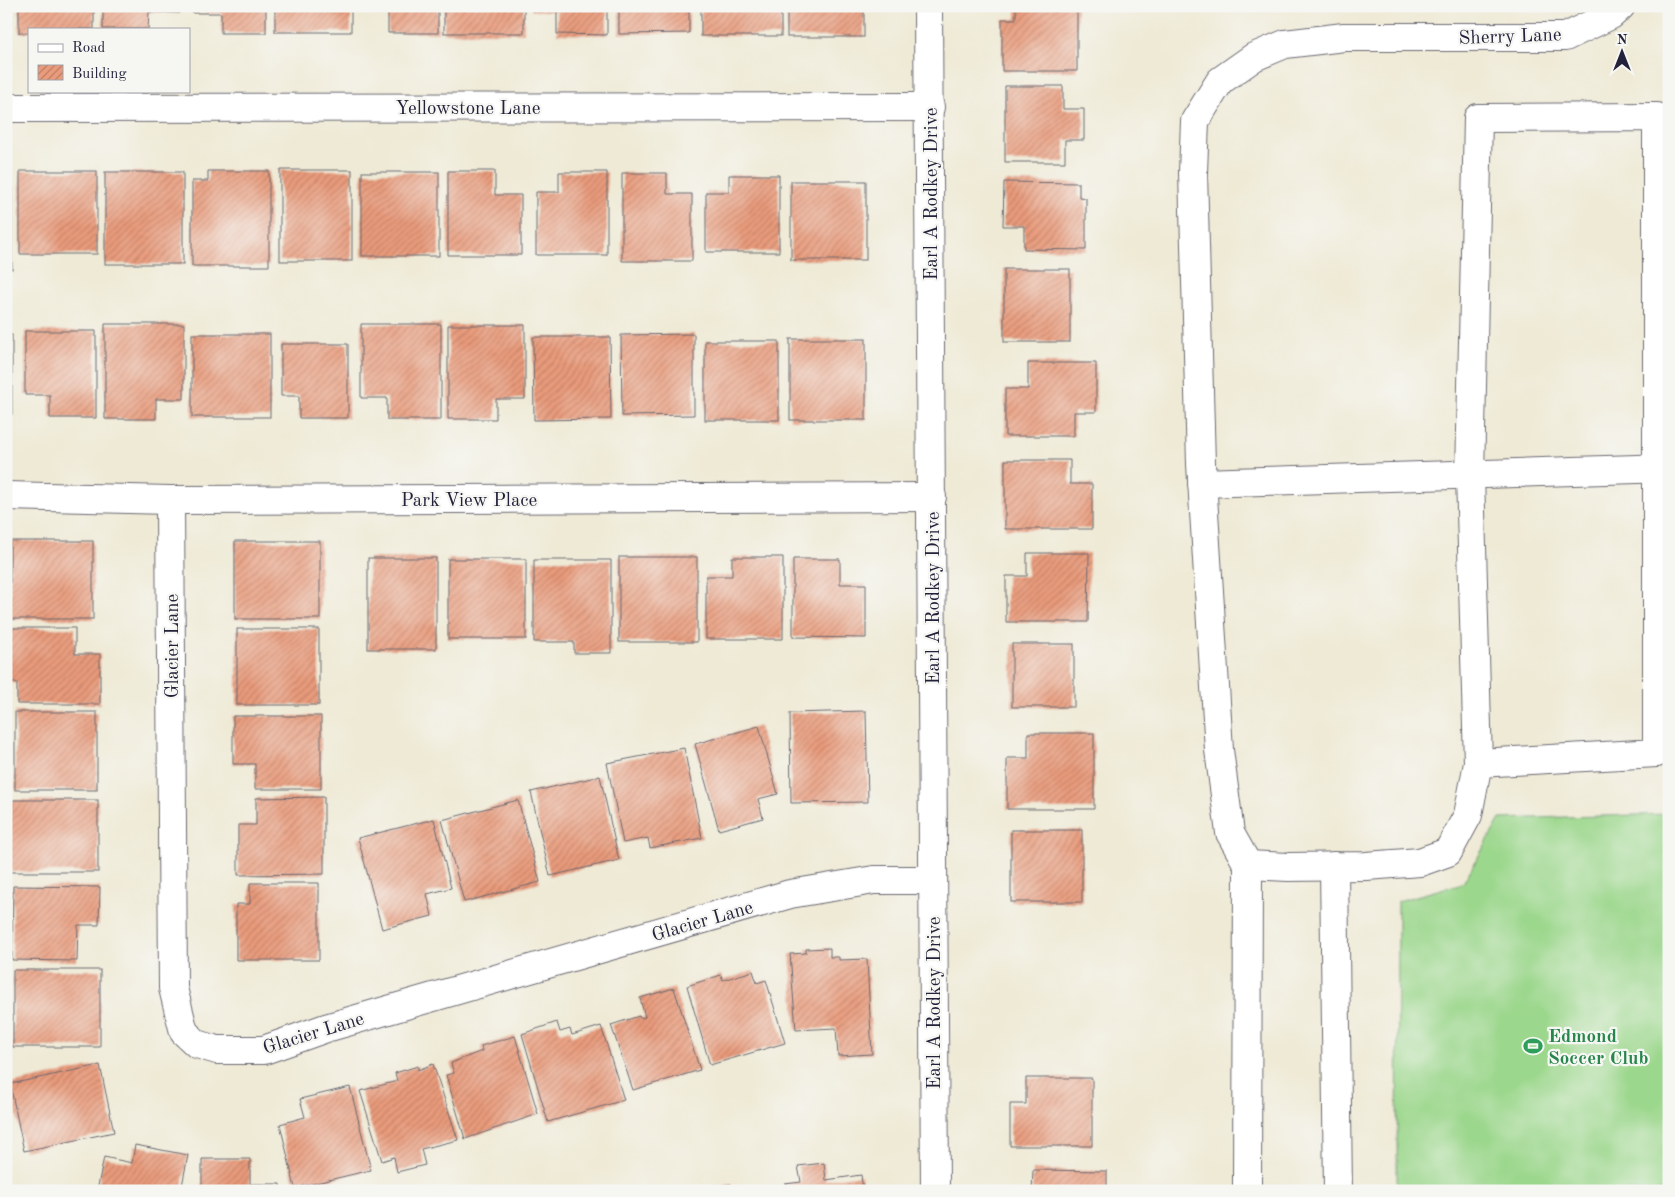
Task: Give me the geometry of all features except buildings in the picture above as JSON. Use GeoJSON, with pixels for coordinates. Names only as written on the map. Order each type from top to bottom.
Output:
{"type":"FeatureCollection","features":[{"type":"Feature","properties":{"kind":"street","name":"Earl A Rodkey Drive"},"geometry":{"type":"LineString","coordinates":[[928,6],[935,1191]]}},
{"type":"Feature","properties":{"kind":"street","name":"Sherry Lane"},"geometry":{"type":"LineString","coordinates":[[1248,865],[1230,833],[1219,750],[1202,483],[1193,172],[1196,121],[1220,81],[1254,57],[1285,44],[1344,36],[1423,38],[1564,36],[1612,15],[1620,6]]}},
{"type":"Feature","properties":{"kind":"street","name":"Yellowstone Lane"},"geometry":{"type":"LineString","coordinates":[[6,108],[930,106]]}},
{"type":"Feature","properties":{"kind":"street"},"geometry":{"type":"LineString","coordinates":[[1247,1191],[1248,865],[1334,866],[1420,862],[1448,852],[1468,815],[1478,763],[1470,475],[1478,118],[1657,118],[1662,468],[1657,753],[1478,763]]}},
{"type":"Feature","properties":{"kind":"street"},"geometry":{"type":"LineString","coordinates":[[1202,483],[1662,468]]}},
{"type":"Feature","properties":{"kind":"street","name":"Park View Place"},"geometry":{"type":"LineString","coordinates":[[6,496],[170,500],[932,496]]}},
{"type":"Feature","properties":{"kind":"street","name":"Glacier Lane"},"geometry":{"type":"LineString","coordinates":[[170,500],[173,988],[184,1032],[198,1044],[216,1050],[264,1050],[326,1028],[790,894],[874,880],[932,880]]}},
{"type":"Feature","properties":{"kind":"street"},"geometry":{"type":"LineString","coordinates":[[1334,866],[1338,1191]]}},
{"type":"Feature","properties":{"kind":"green space","name":"Edmond Soccer Club"},"geometry":{"type":"Polygon","coordinates":[[[1669,814],[1669,1191],[1397,1191],[1398,901],[1463,883],[1500,819],[1669,814]]]}},
{"type":"Feature","properties":{"kind":"place","name":"Edmond Soccer Club"},"geometry":{"type":"Point","coordinates":[1533,1046]}}]}
